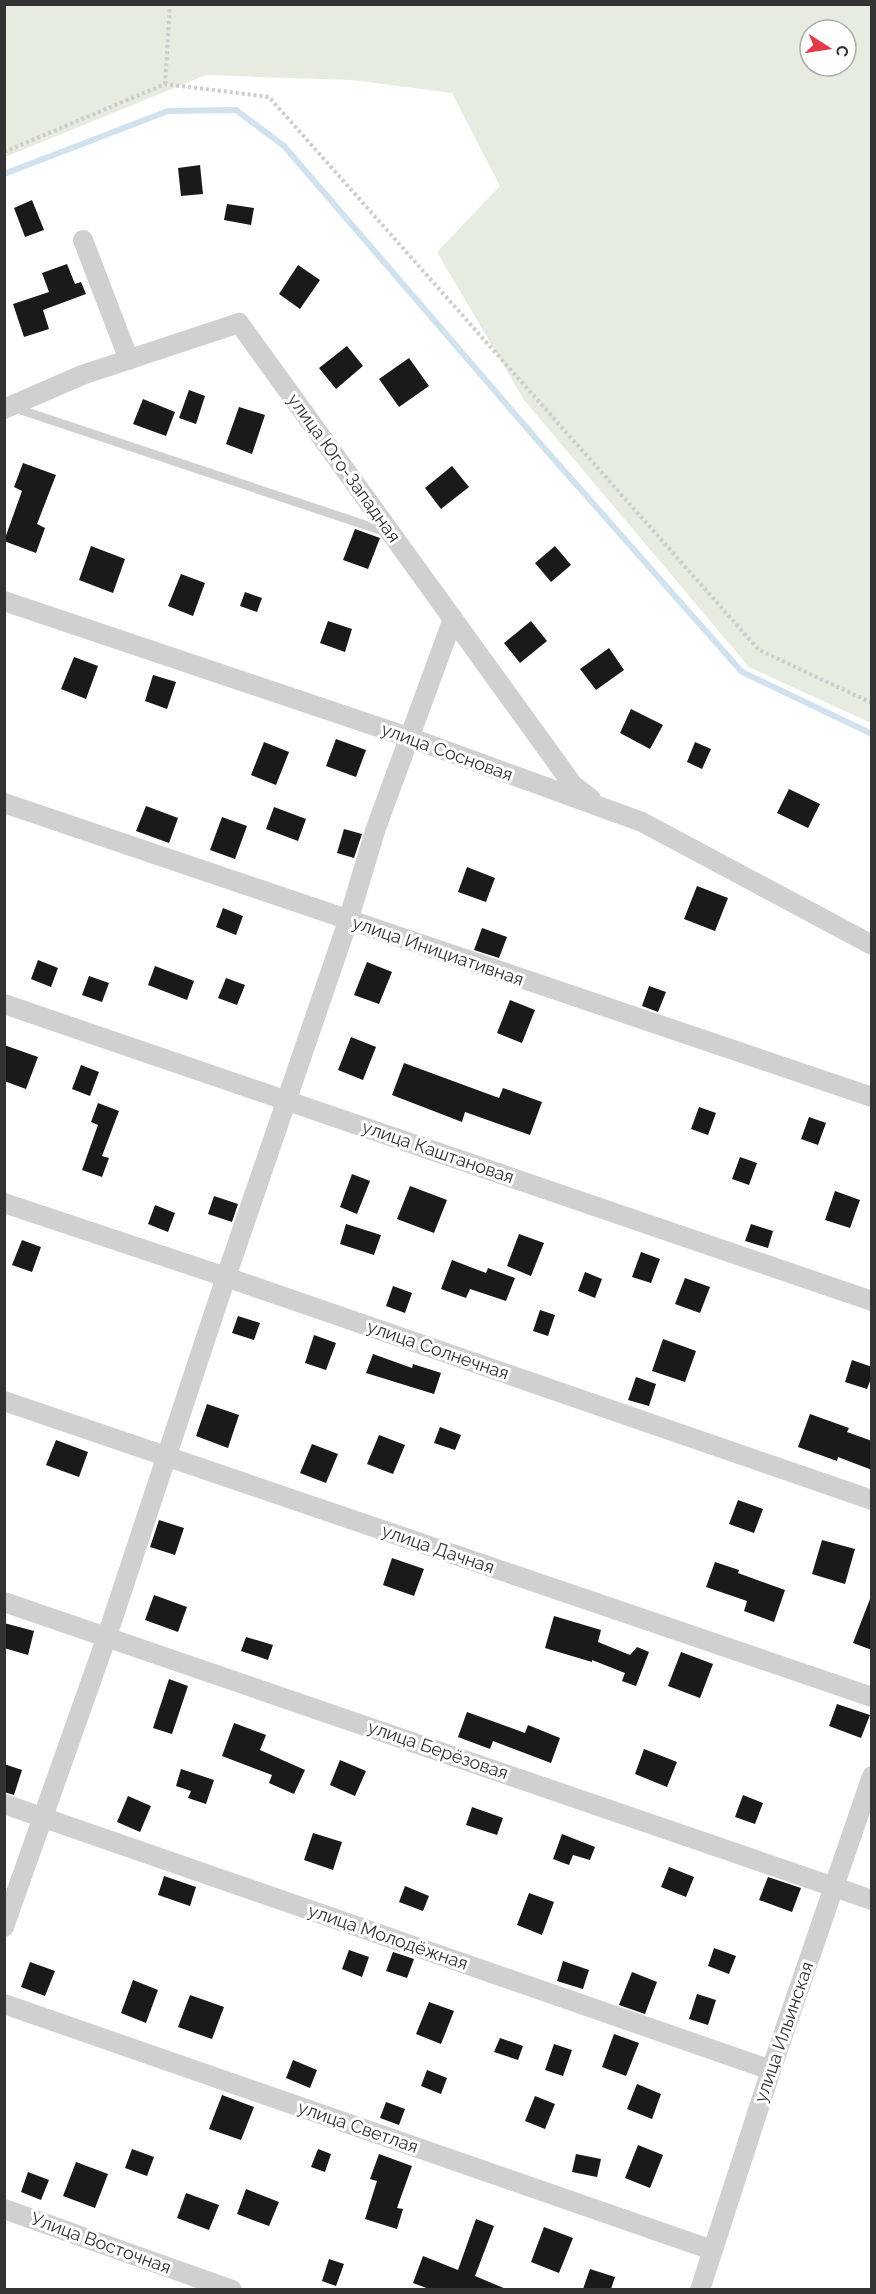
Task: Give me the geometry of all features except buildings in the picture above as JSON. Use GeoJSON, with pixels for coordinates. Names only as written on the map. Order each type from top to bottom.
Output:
{"type":"FeatureCollection","features":[{"type":"Feature","properties":{"kind":"street"},"geometry":{"type":"LineString","coordinates":[[83,240],[129,360]]}},
{"type":"Feature","properties":{"kind":"street","name":"улица Юго-Западная"},"geometry":{"type":"LineString","coordinates":[[8,408],[82,375],[239,323],[573,785],[603,809]]}},
{"type":"Feature","properties":{"kind":"street","name":"улица Сосновая"},"geometry":{"type":"LineString","coordinates":[[4,601],[408,737],[642,822],[872,945]]}},
{"type":"Feature","properties":{"kind":"street"},"geometry":{"type":"LineString","coordinates":[[4,1927],[107,1636],[226,1277],[348,921],[376,828],[453,619]]}},
{"type":"Feature","properties":{"kind":"street","name":"улица Инициативная"},"geometry":{"type":"LineString","coordinates":[[4,803],[872,1097]]}},
{"type":"Feature","properties":{"kind":"street","name":"улица Каштановая"},"geometry":{"type":"LineString","coordinates":[[4,1004],[872,1301]]}},
{"type":"Feature","properties":{"kind":"street","name":"улица Солнечная"},"geometry":{"type":"LineString","coordinates":[[4,1203],[226,1277],[872,1500]]}},
{"type":"Feature","properties":{"kind":"street","name":"улица Дачная"},"geometry":{"type":"LineString","coordinates":[[4,1401],[872,1697]]}},
{"type":"Feature","properties":{"kind":"street","name":"улица Берёзовая"},"geometry":{"type":"LineString","coordinates":[[4,1602],[872,1900]]}},
{"type":"Feature","properties":{"kind":"street","name":"улица Ильинская"},"geometry":{"type":"LineString","coordinates":[[700,2289],[771,2070],[872,1776]]}},
{"type":"Feature","properties":{"kind":"street","name":"улица Молодёжная"},"geometry":{"type":"LineString","coordinates":[[4,1804],[771,2070]]}},
{"type":"Feature","properties":{"kind":"street","name":"улица Светлая"},"geometry":{"type":"LineString","coordinates":[[4,2004],[712,2250]]}},
{"type":"Feature","properties":{"kind":"street","name":"Улица Восточная"},"geometry":{"type":"LineString","coordinates":[[4,2209],[232,2289]]}},
{"type":"Feature","properties":{"kind":"lane"},"geometry":{"type":"LineString","coordinates":[[8,408],[391,533]]}},
{"type":"Feature","properties":{"kind":"path"},"geometry":{"type":"LineString","coordinates":[[165,84],[170,4]]}},
{"type":"Feature","properties":{"kind":"path"},"geometry":{"type":"LineString","coordinates":[[4,152],[165,84],[269,97],[759,650],[872,703]]}},
{"type":"Feature","properties":{"kind":"shaded area"},"geometry":{"type":"Polygon","coordinates":[[[4,5],[871,5],[871,723],[749,667],[524,400],[437,252],[500,186],[452,93],[352,80],[206,75],[5,157],[4,5]]]}},
{"type":"Feature","properties":{"kind":"waterway"},"geometry":{"type":"LineString","coordinates":[[4,174],[168,111],[236,110],[284,146],[545,449],[742,672],[872,734]]}}]}
